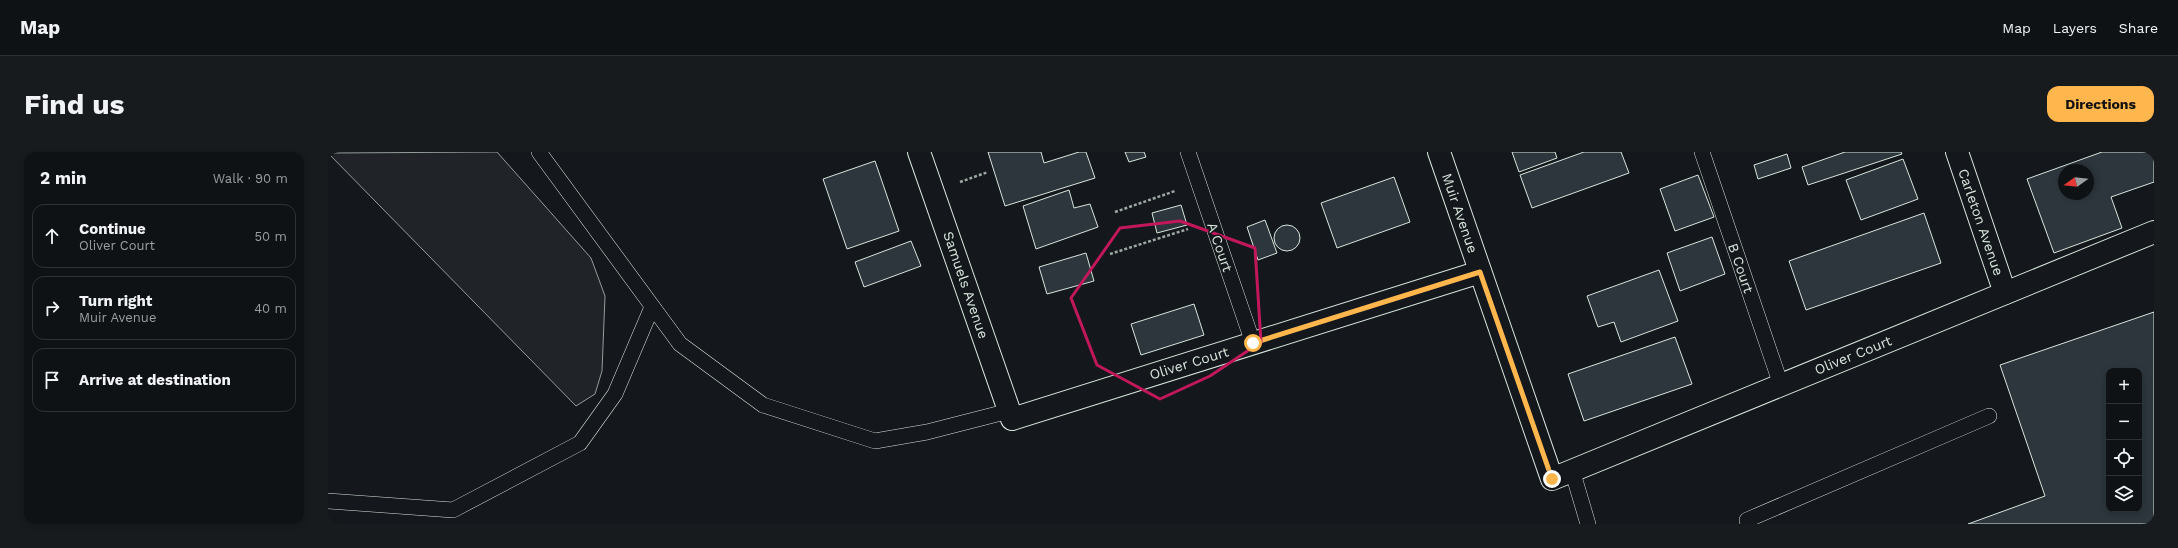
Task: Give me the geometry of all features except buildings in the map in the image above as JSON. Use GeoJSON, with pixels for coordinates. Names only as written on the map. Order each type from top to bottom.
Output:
{"type":"FeatureCollection","features":[{"type":"Feature","properties":{"kind":"street","name":"Samuels Avenue"},"geometry":{"type":"LineString","coordinates":[[920,152],[1010,415]]}},
{"type":"Feature","properties":{"kind":"street","name":"Muir Avenue"},"geometry":{"type":"LineString","coordinates":[[1438,152],[1552,479]]}},
{"type":"Feature","properties":{"kind":"street","name":"Carleton Avenue"},"geometry":{"type":"LineString","coordinates":[[1957,152],[2005,293]]}},
{"type":"Feature","properties":{"kind":"street","name":"Oliver Court"},"geometry":{"type":"LineString","coordinates":[[1552,479],[2154,232]]}},
{"type":"Feature","properties":{"kind":"street","name":"Oliver Court"},"geometry":{"type":"LineString","coordinates":[[1010,415],[1253,343],[1480,272]]}},
{"type":"Feature","properties":{"kind":"lane"},"geometry":{"type":"LineString","coordinates":[[539,152],[680,344],[763,405],[875,441],[1010,415]]}},
{"type":"Feature","properties":{"kind":"lane","name":"A Court"},"geometry":{"type":"LineString","coordinates":[[1188,152],[1253,343]]}},
{"type":"Feature","properties":{"kind":"lane","name":"B Court"},"geometry":{"type":"LineString","coordinates":[[1702,152],[1780,385]]}},
{"type":"Feature","properties":{"kind":"lane"},"geometry":{"type":"LineString","coordinates":[[328,501],[453,510],[580,443],[615,394],[652,307]]}},
{"type":"Feature","properties":{"kind":"lane"},"geometry":{"type":"LineString","coordinates":[[1748,524],[1747,520],[1989,416]]}},
{"type":"Feature","properties":{"kind":"lane"},"geometry":{"type":"LineString","coordinates":[[1572,470],[1588,524]]}},
{"type":"Feature","properties":{"kind":"path"},"geometry":{"type":"LineString","coordinates":[[1115,212],[1198,183]]}},
{"type":"Feature","properties":{"kind":"path"},"geometry":{"type":"LineString","coordinates":[[1110,254],[1211,221]]}},
{"type":"Feature","properties":{"kind":"highlighted area"},"geometry":{"type":"Polygon","coordinates":[[[1180,221],[1255,248],[1261,342],[1210,376],[1160,399],[1097,365],[1071,298],[1120,228],[1180,221]]]}},
{"type":"Feature","properties":{"kind":"shaded area"},"geometry":{"type":"Polygon","coordinates":[[[497,152],[591,258],[605,296],[602,371],[595,394],[576,406],[328,153],[497,152]]]}},
{"type":"Feature","properties":{"kind":"route"},"geometry":{"type":"LineString","coordinates":[[1253,343],[1480,272],[1552,479]]}}]}
